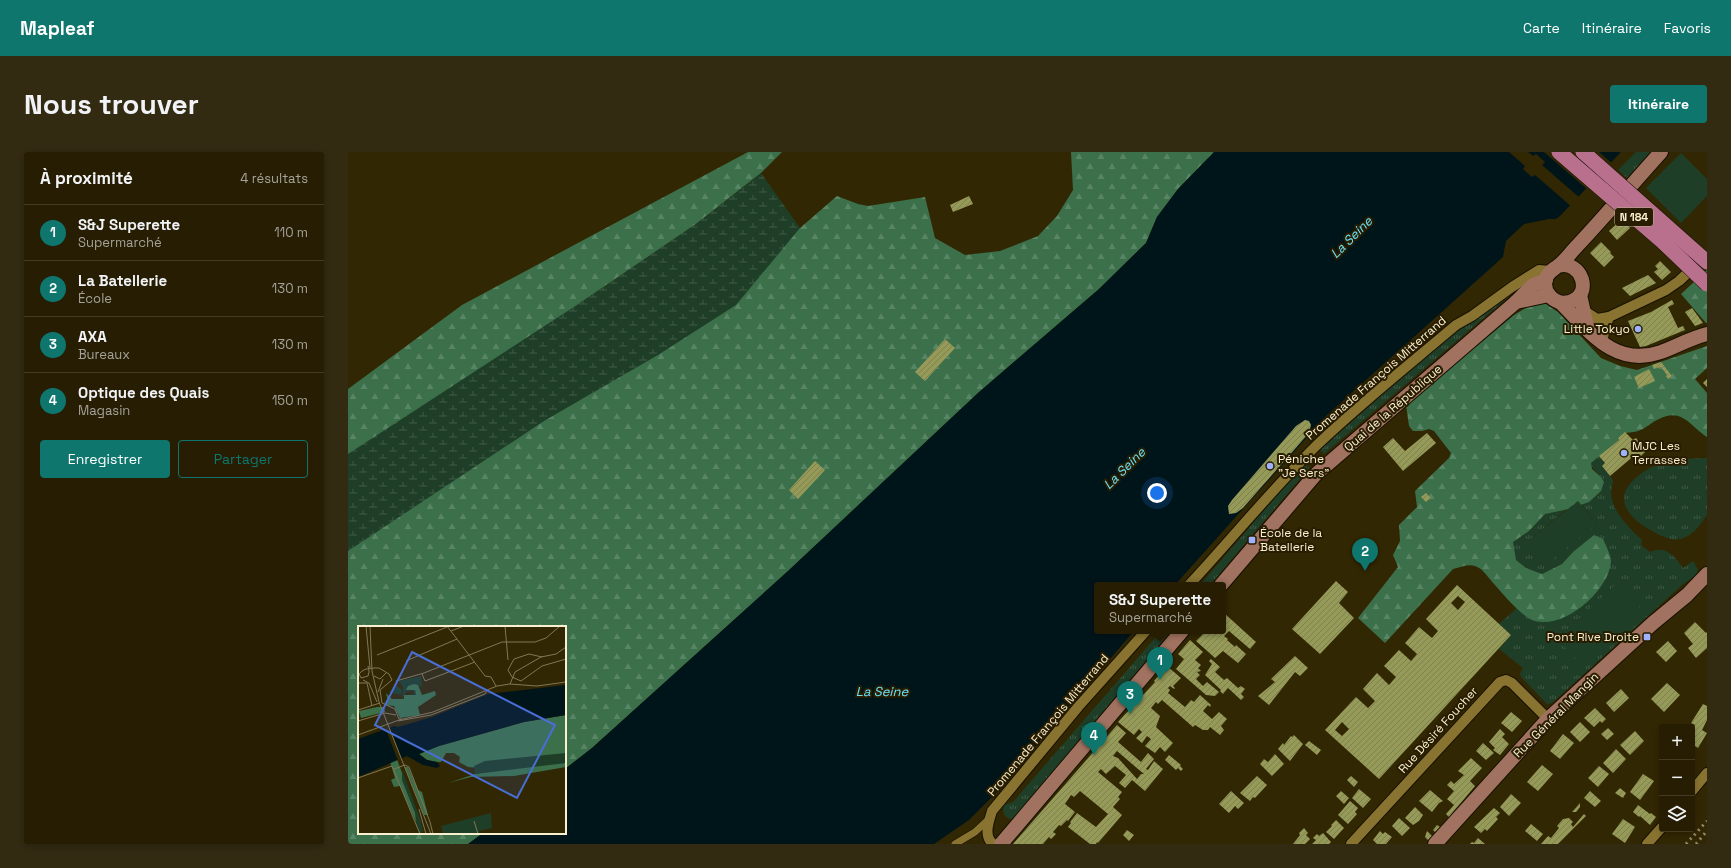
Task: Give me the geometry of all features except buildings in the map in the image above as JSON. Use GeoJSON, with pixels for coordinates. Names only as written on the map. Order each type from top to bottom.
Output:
{"type":"FeatureCollection","features":[{"type":"Feature","properties":{"kind":"main road","name":"N 184"},"geometry":{"type":"LineString","coordinates":[[1559,152],[1668,247],[1707,284]]}},
{"type":"Feature","properties":{"kind":"main road","name":"N 184"},"geometry":{"type":"LineString","coordinates":[[1583,152],[1707,262]]}},
{"type":"Feature","properties":{"kind":"main road"},"geometry":{"type":"LineString","coordinates":[[1551,272],[1566,265],[1573,267],[1581,274],[1583,280],[1583,287],[1580,295],[1571,302],[1561,303],[1555,301],[1549,295],[1545,286],[1551,272],[1583,240],[1661,152]]}},
{"type":"Feature","properties":{"kind":"main road"},"geometry":{"type":"LineString","coordinates":[[1573,267],[1583,240]]}},
{"type":"Feature","properties":{"kind":"main road","name":"Quai de la République"},"geometry":{"type":"LineString","coordinates":[[1224,582],[1315,475],[1516,302],[1533,285],[1551,272]]}},
{"type":"Feature","properties":{"kind":"main road"},"geometry":{"type":"LineString","coordinates":[[1516,302],[1549,295]]}},
{"type":"Feature","properties":{"kind":"main road"},"geometry":{"type":"LineString","coordinates":[[1580,295],[1588,331]]}},
{"type":"Feature","properties":{"kind":"main road"},"geometry":{"type":"LineString","coordinates":[[1561,303],[1588,331],[1602,343],[1620,354],[1648,356],[1707,334]]}},
{"type":"Feature","properties":{"kind":"main road","name":"Rue Général Mangin"},"geometry":{"type":"LineString","coordinates":[[1435,844],[1548,719],[1653,623],[1687,595],[1707,574]]}},
{"type":"Feature","properties":{"kind":"main road","name":"Rue Général Mangin"},"geometry":{"type":"LineString","coordinates":[[1687,595],[1707,590]]}},
{"type":"Feature","properties":{"kind":"main road"},"geometry":{"type":"LineString","coordinates":[[1001,844],[1179,634]]}},
{"type":"Feature","properties":{"kind":"street"},"geometry":{"type":"LineString","coordinates":[[1583,310],[1597,319],[1609,317],[1666,290],[1679,281],[1707,255]]}},
{"type":"Feature","properties":{"kind":"street","name":"Promenade François Mitterrand"},"geometry":{"type":"LineString","coordinates":[[1192,582],[1317,445],[1363,403],[1456,325],[1472,316],[1512,286],[1539,270],[1551,272]]}},
{"type":"Feature","properties":{"kind":"street"},"geometry":{"type":"LineString","coordinates":[[1602,343],[1609,317]]}},
{"type":"Feature","properties":{"kind":"street","name":"Promenade François Mitterrand"},"geometry":{"type":"LineString","coordinates":[[955,844],[975,832],[989,819],[992,811],[1017,779],[1143,634]]}},
{"type":"Feature","properties":{"kind":"street","name":"Rue Désiré Foucher"},"geometry":{"type":"LineString","coordinates":[[1351,844],[1500,682],[1506,680],[1512,683],[1548,719]]}},
{"type":"Feature","properties":{"kind":"street"},"geometry":{"type":"LineString","coordinates":[[1695,787],[1707,773]]}},
{"type":"Feature","properties":{"kind":"street"},"geometry":{"type":"LineString","coordinates":[[989,819],[987,830],[990,842],[993,844]]}},
{"type":"Feature","properties":{"kind":"street"},"geometry":{"type":"LineString","coordinates":[[1647,844],[1659,830]]}},
{"type":"Feature","properties":{"kind":"green space"},"geometry":{"type":"Polygon","coordinates":[[[748,152],[782,152],[761,173],[696,224],[580,303],[800,228],[837,196],[868,206],[925,197],[935,238],[965,255],[1000,251],[1038,236],[1057,216],[1073,190],[1071,152],[1214,152],[1178,189],[1157,217],[1146,243],[1099,289],[978,393],[788,571],[592,748],[566,768],[566,626],[358,626],[358,834],[482,834],[468,844],[348,844],[348,389],[462,305],[748,152]]]}},
{"type":"Feature","properties":{"kind":"green space"},"geometry":{"type":"Polygon","coordinates":[[[1636,152],[1650,152],[1627,178],[1618,170],[1636,152]]]}},
{"type":"Feature","properties":{"kind":"green space"},"geometry":{"type":"Polygon","coordinates":[[[1681,153],[1707,179],[1707,196],[1681,223],[1646,188],[1681,153]]]}},
{"type":"Feature","properties":{"kind":"green space"},"geometry":{"type":"Polygon","coordinates":[[[761,173],[800,228],[736,305],[658,355],[544,421],[348,551],[348,454],[580,303],[696,224],[761,173]]]}},
{"type":"Feature","properties":{"kind":"green space"},"geometry":{"type":"Polygon","coordinates":[[[1707,270],[1707,323],[1706,323],[1681,294],[1707,270]]]}},
{"type":"Feature","properties":{"kind":"green space"},"geometry":{"type":"Polygon","coordinates":[[[1511,291],[1513,293],[1324,454],[1320,450],[1458,327],[1511,291]]]}},
{"type":"Feature","properties":{"kind":"green space"},"geometry":{"type":"Polygon","coordinates":[[[1543,302],[1558,312],[1601,358],[1620,366],[1637,370],[1707,346],[1707,368],[1695,379],[1707,393],[1707,437],[1686,420],[1674,415],[1659,419],[1641,430],[1624,434],[1618,438],[1619,440],[1591,463],[1592,469],[1604,482],[1601,491],[1589,502],[1569,509],[1545,514],[1529,531],[1513,542],[1516,560],[1526,568],[1542,574],[1562,564],[1573,552],[1594,535],[1603,539],[1611,559],[1608,573],[1602,585],[1593,596],[1583,606],[1571,614],[1546,622],[1535,621],[1522,613],[1482,570],[1472,565],[1465,566],[1453,569],[1385,643],[1358,618],[1398,567],[1393,555],[1400,541],[1399,525],[1417,507],[1415,491],[1449,458],[1451,453],[1434,431],[1429,429],[1413,431],[1409,426],[1406,405],[1514,315],[1529,306],[1543,302]]]}},
{"type":"Feature","properties":{"kind":"green space"},"geometry":{"type":"Polygon","coordinates":[[[1599,456],[1605,463],[1602,466],[1613,480],[1611,494],[1613,504],[1624,521],[1642,540],[1641,545],[1650,552],[1661,550],[1669,553],[1683,568],[1693,561],[1698,570],[1696,575],[1683,584],[1552,703],[1547,704],[1521,677],[1520,674],[1523,668],[1499,649],[1511,635],[1499,624],[1517,608],[1534,621],[1589,599],[1596,593],[1606,578],[1573,552],[1562,564],[1542,574],[1526,568],[1516,560],[1513,542],[1529,531],[1545,514],[1567,509],[1529,540],[1597,524],[1581,504],[1589,501],[1595,496],[1604,482],[1591,466],[1591,463],[1599,456]]]}},
{"type":"Feature","properties":{"kind":"green space"},"geometry":{"type":"Polygon","coordinates":[[[1707,458],[1707,515],[1691,534],[1680,539],[1665,537],[1641,524],[1626,508],[1624,500],[1625,492],[1639,475],[1658,464],[1672,460],[1707,458]]]}},
{"type":"Feature","properties":{"kind":"green space"},"geometry":{"type":"Polygon","coordinates":[[[1303,465],[1310,467],[1213,582],[1203,582],[1303,465]]]}},
{"type":"Feature","properties":{"kind":"green space"},"geometry":{"type":"Polygon","coordinates":[[[1578,501],[1597,524],[1548,563],[1529,540],[1578,501]]]}},
{"type":"Feature","properties":{"kind":"green space"},"geometry":{"type":"Polygon","coordinates":[[[1617,583],[1644,612],[1584,668],[1557,639],[1617,583]]]}},
{"type":"Feature","properties":{"kind":"green space"},"geometry":{"type":"Polygon","coordinates":[[[1158,634],[1168,634],[1014,818],[1010,819],[1005,816],[1003,810],[1004,805],[1013,802],[1158,634]]]}},
{"type":"Feature","properties":{"kind":"water","name":"La Seine"},"geometry":{"type":"Polygon","coordinates":[[[1214,152],[1621,152],[1559,217],[1556,219],[1524,224],[1506,241],[1503,257],[1326,416],[1178,582],[1094,582],[1094,634],[1131,634],[992,797],[969,820],[934,844],[468,844],[482,834],[566,834],[566,768],[592,748],[788,571],[978,393],[1099,289],[1146,243],[1157,217],[1178,189],[1214,152]]]}},
{"type":"Feature","properties":{"kind":"pier"},"geometry":{"type":"Polygon","coordinates":[[[1509,152],[1528,152],[1533,156],[1536,154],[1545,162],[1542,165],[1580,198],[1572,207],[1535,175],[1532,177],[1523,169],[1525,166],[1509,152]]]}},
{"type":"Feature","properties":{"kind":"pier"},"geometry":{"type":"Polygon","coordinates":[[[1544,152],[1599,152],[1613,164],[1588,190],[1544,152]]]}},
{"type":"Feature","properties":{"kind":"railway"},"geometry":{"type":"LineString","coordinates":[[1686,844],[1707,821]]}},
{"type":"Feature","properties":{"kind":"railway"},"geometry":{"type":"LineString","coordinates":[[1696,844],[1707,831]]}},
{"type":"Feature","properties":{"kind":"place","name":"Little Tokyo"},"geometry":{"type":"Point","coordinates":[1638,329]}},
{"type":"Feature","properties":{"kind":"place","name":"MJC Les Terrasses"},"geometry":{"type":"Point","coordinates":[1624,453]}},
{"type":"Feature","properties":{"kind":"place","name":"Péniche \"Je Sers\""},"geometry":{"type":"Point","coordinates":[1270,466]}},
{"type":"Feature","properties":{"kind":"place","name":"École de la Batellerie"},"geometry":{"type":"Point","coordinates":[1252,540]}},
{"type":"Feature","properties":{"kind":"place","name":"La Batellerie"},"geometry":{"type":"Point","coordinates":[1365,571]}},
{"type":"Feature","properties":{"kind":"place","name":"Pont Rive Droite"},"geometry":{"type":"Point","coordinates":[1647,637]}},
{"type":"Feature","properties":{"kind":"place","name":"S&J Superette"},"geometry":{"type":"Point","coordinates":[1160,680]}},
{"type":"Feature","properties":{"kind":"place","name":"AXA"},"geometry":{"type":"Point","coordinates":[1130,714]}},
{"type":"Feature","properties":{"kind":"place","name":"Optique des Quais"},"geometry":{"type":"Point","coordinates":[1094,755]}}]}
